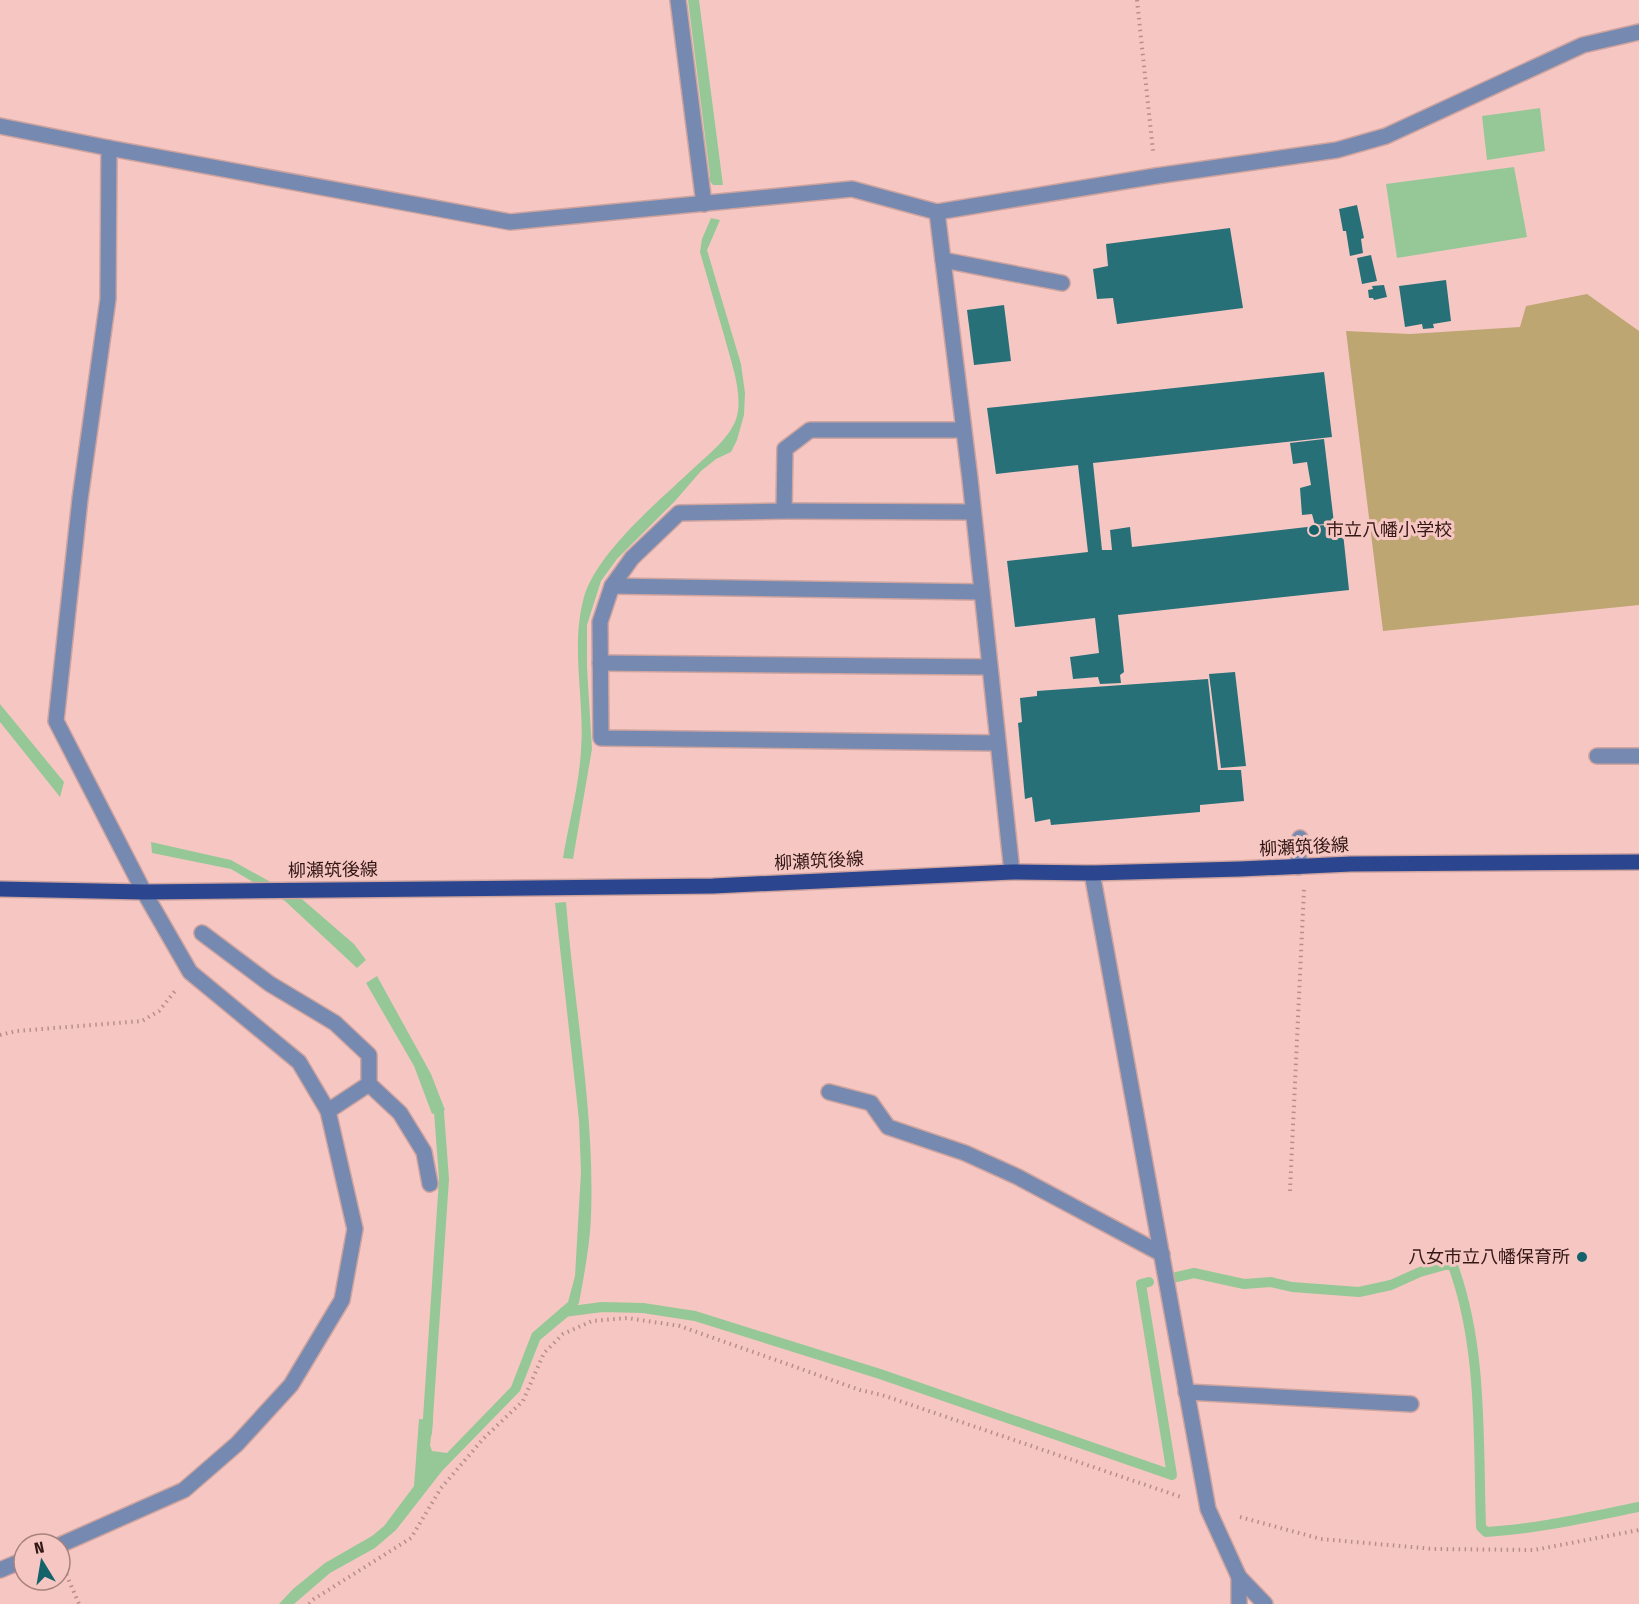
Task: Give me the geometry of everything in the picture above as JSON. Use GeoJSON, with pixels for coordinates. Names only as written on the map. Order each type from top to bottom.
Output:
{"type":"FeatureCollection","features":[{"type":"Feature","properties":{"kind":"main road","name":"柳瀬筑後線"},"geometry":{"type":"LineString","coordinates":[[0,889],[144,892],[712,886],[1012,872],[1092,873],[1302,866],[1639,862]]}},
{"type":"Feature","properties":{"kind":"street"},"geometry":{"type":"LineString","coordinates":[[678,0],[704,204]]}},
{"type":"Feature","properties":{"kind":"street"},"geometry":{"type":"LineString","coordinates":[[0,126],[510,222],[852,189],[937,212],[1156,176],[1337,150],[1386,136],[1583,45],[1639,32]]}},
{"type":"Feature","properties":{"kind":"street"},"geometry":{"type":"LineString","coordinates":[[72,1540],[184,1490],[237,1444],[291,1385],[342,1300],[355,1229],[328,1111],[299,1062],[190,972],[144,892],[56,721],[80,499],[108,298],[109,148]]}},
{"type":"Feature","properties":{"kind":"street"},"geometry":{"type":"LineString","coordinates":[[937,212],[973,512],[1012,872]]}},
{"type":"Feature","properties":{"kind":"street"},"geometry":{"type":"LineString","coordinates":[[943,260],[1062,283]]}},
{"type":"Feature","properties":{"kind":"street"},"geometry":{"type":"LineString","coordinates":[[784,511],[785,449],[810,430],[963,430]]}},
{"type":"Feature","properties":{"kind":"street"},"geometry":{"type":"LineString","coordinates":[[973,512],[679,513],[632,558],[612,586],[600,622],[601,738],[997,743]]}},
{"type":"Feature","properties":{"kind":"street"},"geometry":{"type":"LineString","coordinates":[[612,586],[981,592]]}},
{"type":"Feature","properties":{"kind":"street"},"geometry":{"type":"LineString","coordinates":[[600,663],[988,667]]}},
{"type":"Feature","properties":{"kind":"street"},"geometry":{"type":"LineString","coordinates":[[1597,756],[1639,756]]}},
{"type":"Feature","properties":{"kind":"street"},"geometry":{"type":"LineString","coordinates":[[1300,838],[1302,866]]}},
{"type":"Feature","properties":{"kind":"street"},"geometry":{"type":"LineString","coordinates":[[1092,873],[1208,1506],[1239,1578],[1265,1604]]}},
{"type":"Feature","properties":{"kind":"street"},"geometry":{"type":"LineString","coordinates":[[202,933],[270,984],[335,1023],[369,1055],[369,1084],[400,1113],[424,1152],[430,1184]]}},
{"type":"Feature","properties":{"kind":"street"},"geometry":{"type":"LineString","coordinates":[[328,1111],[369,1084]]}},
{"type":"Feature","properties":{"kind":"street"},"geometry":{"type":"LineString","coordinates":[[829,1092],[871,1103],[888,1127],[965,1153],[1018,1177],[1162,1254]]}},
{"type":"Feature","properties":{"kind":"street"},"geometry":{"type":"LineString","coordinates":[[1186,1392],[1411,1404]]}},
{"type":"Feature","properties":{"kind":"street"},"geometry":{"type":"LineString","coordinates":[[1239,1578],[1239,1604]]}},
{"type":"Feature","properties":{"kind":"path"},"geometry":{"type":"LineString","coordinates":[[1137,0],[1156,176]]}},
{"type":"Feature","properties":{"kind":"path"},"geometry":{"type":"LineString","coordinates":[[1290,1191],[1302,866]]}},
{"type":"Feature","properties":{"kind":"path"},"geometry":{"type":"LineString","coordinates":[[0,1035],[17,1031],[142,1021],[159,1011],[190,972]]}},
{"type":"Feature","properties":{"kind":"path"},"geometry":{"type":"LineString","coordinates":[[309,1604],[411,1538],[441,1488],[484,1438],[523,1401],[544,1353],[563,1334],[592,1321],[627,1317],[680,1326],[860,1390],[894,1399],[1177,1496],[1321,1539],[1434,1549],[1534,1550],[1639,1530]]}},
{"type":"Feature","properties":{"kind":"path"},"geometry":{"type":"LineString","coordinates":[[72,1586],[80,1604]]}},
{"type":"Feature","properties":{"kind":"shaded area"},"geometry":{"type":"Polygon","coordinates":[[[688,0],[699,0],[723,185],[713,185],[709,180],[688,0]]]}},
{"type":"Feature","properties":{"kind":"shaded area"},"geometry":{"type":"Polygon","coordinates":[[[1540,108],[1545,151],[1487,160],[1482,116],[1540,108]]]}},
{"type":"Feature","properties":{"kind":"shaded area"},"geometry":{"type":"Polygon","coordinates":[[[1514,167],[1527,237],[1397,258],[1386,184],[1514,167]]]}},
{"type":"Feature","properties":{"kind":"shaded area"},"geometry":{"type":"Polygon","coordinates":[[[711,218],[720,220],[707,250],[741,364],[745,393],[744,415],[731,452],[716,459],[701,471],[675,501],[617,559],[601,581],[587,625],[592,749],[573,859],[563,858],[580,764],[582,731],[578,635],[584,597],[602,562],[616,545],[648,510],[721,442],[732,427],[738,411],[738,392],[734,373],[700,252],[702,239],[711,218]]]}},
{"type":"Feature","properties":{"kind":"shaded area"},"geometry":{"type":"Polygon","coordinates":[[[1587,294],[1639,331],[1639,605],[1383,631],[1346,331],[1410,334],[1520,327],[1526,306],[1587,294]]]}},
{"type":"Feature","properties":{"kind":"shaded area"},"geometry":{"type":"Polygon","coordinates":[[[0,704],[64,782],[60,797],[0,722],[0,704]]]}},
{"type":"Feature","properties":{"kind":"shaded area"},"geometry":{"type":"Polygon","coordinates":[[[151,842],[231,860],[303,900],[354,944],[366,960],[357,968],[285,901],[231,869],[152,853],[151,842]]]}},
{"type":"Feature","properties":{"kind":"shaded area"},"geometry":{"type":"Polygon","coordinates":[[[566,902],[590,1138],[591,1217],[579,1303],[571,1314],[540,1340],[520,1391],[442,1471],[396,1530],[375,1548],[330,1573],[294,1604],[279,1604],[293,1589],[325,1563],[372,1536],[384,1526],[414,1486],[419,1419],[433,1420],[430,1445],[432,1451],[447,1453],[511,1387],[532,1333],[568,1302],[575,1276],[581,1172],[579,1120],[555,903],[566,902]]]}},
{"type":"Feature","properties":{"kind":"shaded area"},"geometry":{"type":"Polygon","coordinates":[[[377,976],[431,1074],[445,1110],[432,1114],[414,1066],[366,983],[377,976]]]}},
{"type":"Feature","properties":{"kind":"building"},"geometry":{"type":"Polygon","coordinates":[[[1357,205],[1364,238],[1361,239],[1363,253],[1350,256],[1346,231],[1343,231],[1339,209],[1357,205]]]}},
{"type":"Feature","properties":{"kind":"building"},"geometry":{"type":"Polygon","coordinates":[[[1230,228],[1243,308],[1117,324],[1113,298],[1097,299],[1093,269],[1108,266],[1106,244],[1230,228]]]}},
{"type":"Feature","properties":{"kind":"building"},"geometry":{"type":"Polygon","coordinates":[[[1371,255],[1377,281],[1362,284],[1357,258],[1371,255]]]}},
{"type":"Feature","properties":{"kind":"building"},"geometry":{"type":"Polygon","coordinates":[[[1446,280],[1451,321],[1433,324],[1434,328],[1423,329],[1422,324],[1405,327],[1399,286],[1446,280]]]}},
{"type":"Feature","properties":{"kind":"building"},"geometry":{"type":"Polygon","coordinates":[[[1384,285],[1387,297],[1374,300],[1369,298],[1368,290],[1373,289],[1372,286],[1384,285]]]}},
{"type":"Feature","properties":{"kind":"building"},"geometry":{"type":"Polygon","coordinates":[[[1004,305],[1011,361],[974,365],[967,310],[1004,305]]]}},
{"type":"Feature","properties":{"kind":"building"},"geometry":{"type":"Polygon","coordinates":[[[1324,372],[1332,437],[1093,463],[1102,550],[1112,550],[1110,530],[1130,527],[1132,547],[1342,523],[1349,590],[1118,615],[1124,672],[1120,675],[1121,683],[1100,684],[1098,677],[1073,679],[1070,657],[1099,653],[1095,618],[1015,627],[1007,561],[1088,552],[1078,465],[996,474],[987,408],[1324,372]]]}},
{"type":"Feature","properties":{"kind":"building"},"geometry":{"type":"Polygon","coordinates":[[[1324,439],[1334,523],[1315,525],[1312,514],[1302,515],[1300,488],[1311,485],[1307,462],[1293,464],[1290,443],[1324,439]]]}},
{"type":"Feature","properties":{"kind":"building"},"geometry":{"type":"Polygon","coordinates":[[[1235,672],[1246,766],[1221,768],[1209,674],[1235,672]]]}},
{"type":"Feature","properties":{"kind":"building"},"geometry":{"type":"Polygon","coordinates":[[[1208,679],[1218,770],[1241,770],[1244,801],[1200,805],[1200,812],[1051,825],[1050,819],[1035,822],[1032,797],[1025,799],[1018,723],[1022,722],[1020,698],[1037,696],[1037,691],[1208,679]]]}},
{"type":"Feature","properties":{"kind":"waterway"},"geometry":{"type":"LineString","coordinates":[[427,1433],[444,1179],[439,1112],[434,1100]]}},
{"type":"Feature","properties":{"kind":"waterway"},"geometry":{"type":"LineString","coordinates":[[1172,1278],[1194,1273],[1244,1284],[1271,1282],[1292,1287],[1359,1292],[1391,1285],[1420,1272],[1452,1263],[1462,1295],[1474,1360],[1479,1427],[1481,1527],[1486,1532],[1525,1528],[1639,1507]]}},
{"type":"Feature","properties":{"kind":"waterway"},"geometry":{"type":"LineString","coordinates":[[564,1312],[602,1307],[643,1308],[695,1316],[880,1374],[1172,1475],[1141,1284],[1149,1282]]}},
{"type":"Feature","properties":{"kind":"place","name":"市立八幡小学校"},"geometry":{"type":"Point","coordinates":[1314,530]}},
{"type":"Feature","properties":{"kind":"place","name":"八女市立八幡保育所"},"geometry":{"type":"Point","coordinates":[1582,1257]}}]}
